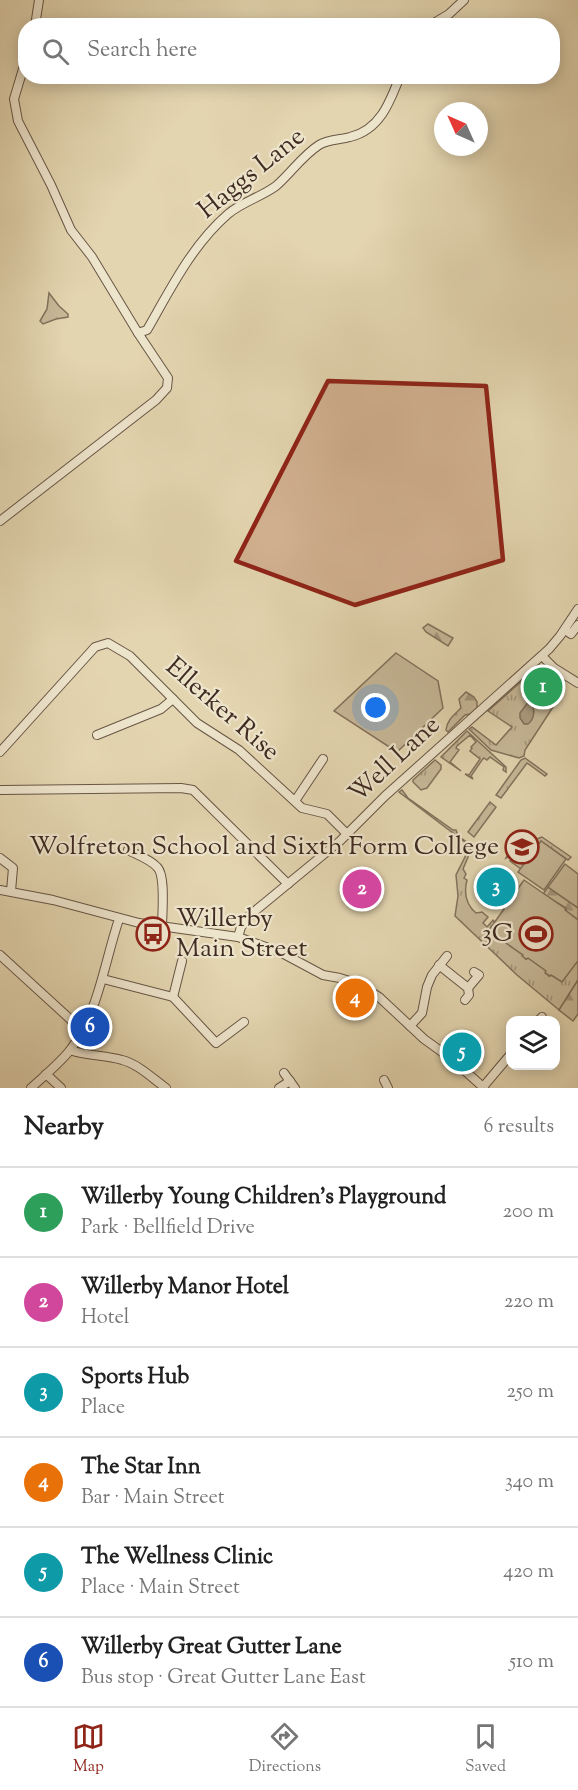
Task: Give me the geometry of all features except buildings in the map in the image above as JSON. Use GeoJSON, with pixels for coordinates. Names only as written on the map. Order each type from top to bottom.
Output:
{"type":"FeatureCollection","features":[{"type":"Feature","properties":{"kind":"street"},"geometry":{"type":"LineString","coordinates":[[36,18],[39,0]]}},
{"type":"Feature","properties":{"kind":"street"},"geometry":{"type":"LineString","coordinates":[[443,18],[464,0]]}},
{"type":"Feature","properties":{"kind":"street"},"geometry":{"type":"LineString","coordinates":[[0,521],[156,400],[167,388],[168,378],[92,257],[71,230],[51,185],[18,122],[14,99],[18,84]]}},
{"type":"Feature","properties":{"kind":"street","name":"Haggs Lane"},"geometry":{"type":"LineString","coordinates":[[146,346],[147,330],[184,266],[214,227],[238,207],[277,185],[302,159],[321,144],[364,133],[375,125],[384,112],[396,84]]}},
{"type":"Feature","properties":{"kind":"street"},"geometry":{"type":"LineString","coordinates":[[138,333],[147,330]]}},
{"type":"Feature","properties":{"kind":"street","name":"Well Lane"},"geometry":{"type":"LineString","coordinates":[[238,937],[241,927],[250,915],[347,834],[385,796],[568,634],[578,609]]}},
{"type":"Feature","properties":{"kind":"street"},"geometry":{"type":"LineString","coordinates":[[568,634],[578,625]]}},
{"type":"Feature","properties":{"kind":"street","name":"Ellerker Rise"},"geometry":{"type":"LineString","coordinates":[[0,752],[95,647],[108,643],[130,656],[197,723],[239,750],[302,808],[327,814],[347,834]]}},
{"type":"Feature","properties":{"kind":"street"},"geometry":{"type":"LineString","coordinates":[[542,656],[554,668],[578,683]]}},
{"type":"Feature","properties":{"kind":"street"},"geometry":{"type":"LineString","coordinates":[[95,736],[160,709],[173,699]]}},
{"type":"Feature","properties":{"kind":"street"},"geometry":{"type":"LineString","coordinates":[[296,801],[323,758]]}},
{"type":"Feature","properties":{"kind":"street"},"geometry":{"type":"LineString","coordinates":[[0,790],[181,788],[193,790],[288,884]]}},
{"type":"Feature","properties":{"kind":"street"},"geometry":{"type":"LineString","coordinates":[[128,850],[144,854],[162,874],[162,928]]}},
{"type":"Feature","properties":{"kind":"street"},"geometry":{"type":"LineString","coordinates":[[0,858],[13,868],[11,891]]}},
{"type":"Feature","properties":{"kind":"street"},"geometry":{"type":"LineString","coordinates":[[0,890],[53,900],[119,919],[162,928],[238,937],[280,952],[323,975],[359,984],[380,997],[424,1039],[484,1087],[506,1060]]}},
{"type":"Feature","properties":{"kind":"street"},"geometry":{"type":"LineString","coordinates":[[32,1088],[70,1050],[94,1007],[119,919]]}},
{"type":"Feature","properties":{"kind":"street"},"geometry":{"type":"LineString","coordinates":[[0,955],[82,1030]]}},
{"type":"Feature","properties":{"kind":"street"},"geometry":{"type":"LineString","coordinates":[[410,1026],[422,1013],[429,981],[447,956]]}},
{"type":"Feature","properties":{"kind":"street"},"geometry":{"type":"LineString","coordinates":[[173,998],[183,965]]}},
{"type":"Feature","properties":{"kind":"street"},"geometry":{"type":"LineString","coordinates":[[439,965],[468,988],[469,995],[465,1000]]}},
{"type":"Feature","properties":{"kind":"street"},"geometry":{"type":"LineString","coordinates":[[468,988],[479,975],[474,972]]}},
{"type":"Feature","properties":{"kind":"street"},"geometry":{"type":"LineString","coordinates":[[103,979],[173,998],[216,1044],[243,1025]]}},
{"type":"Feature","properties":{"kind":"street"},"geometry":{"type":"LineString","coordinates":[[70,1050],[123,1060],[136,1066],[166,1088]]}},
{"type":"Feature","properties":{"kind":"street"},"geometry":{"type":"LineString","coordinates":[[279,1088],[292,1084],[284,1073]]}},
{"type":"Feature","properties":{"kind":"street"},"geometry":{"type":"LineString","coordinates":[[46,1074],[61,1088]]}},
{"type":"Feature","properties":{"kind":"highlighted area"},"geometry":{"type":"Polygon","coordinates":[[[328,381],[486,386],[503,560],[355,605],[236,561],[328,381]]]}},
{"type":"Feature","properties":{"kind":"green space"},"geometry":{"type":"Polygon","coordinates":[[[49,293],[68,314],[68,317],[43,324],[40,321],[47,309],[49,293]]]}},
{"type":"Feature","properties":{"kind":"green space"},"geometry":{"type":"Polygon","coordinates":[[[428,624],[453,638],[448,646],[426,632],[423,628],[428,624]]]}},
{"type":"Feature","properties":{"kind":"green space"},"geometry":{"type":"Polygon","coordinates":[[[396,653],[438,681],[443,708],[397,752],[334,711],[396,653]]]}},
{"type":"Feature","properties":{"kind":"green space"},"geometry":{"type":"Polygon","coordinates":[[[538,666],[560,679],[542,696],[525,678],[538,666]]]}},
{"type":"Feature","properties":{"kind":"green space"},"geometry":{"type":"Polygon","coordinates":[[[525,678],[553,707],[525,750],[524,756],[519,758],[491,750],[469,729],[472,727],[496,745],[512,727],[488,711],[525,678]]]}},
{"type":"Feature","properties":{"kind":"green space"},"geometry":{"type":"Polygon","coordinates":[[[466,692],[474,697],[477,708],[465,715],[448,732],[446,730],[448,723],[461,708],[459,699],[466,692]]]}},
{"type":"Feature","properties":{"kind":"green space"},"geometry":{"type":"Polygon","coordinates":[[[467,731],[506,767],[506,772],[503,770],[504,767],[490,757],[482,760],[471,776],[473,779],[465,774],[469,775],[480,759],[470,751],[476,742],[470,735],[457,746],[459,750],[450,762],[461,771],[441,757],[467,731]]]}},
{"type":"Feature","properties":{"kind":"green space"},"geometry":{"type":"Polygon","coordinates":[[[525,758],[547,774],[545,776],[527,763],[501,798],[496,795],[521,760],[525,758]]]}},
{"type":"Feature","properties":{"kind":"green space"},"geometry":{"type":"Polygon","coordinates":[[[435,760],[441,765],[441,769],[427,788],[421,790],[413,780],[435,760]]]}},
{"type":"Feature","properties":{"kind":"green space"},"geometry":{"type":"Polygon","coordinates":[[[402,790],[408,798],[456,830],[458,836],[471,845],[463,869],[466,874],[464,878],[467,880],[466,898],[476,913],[482,912],[488,917],[483,923],[487,927],[493,920],[495,922],[489,930],[526,959],[528,958],[547,971],[549,976],[578,962],[578,980],[559,1010],[517,975],[455,916],[458,896],[456,875],[468,851],[466,843],[399,792],[402,790]]]}},
{"type":"Feature","properties":{"kind":"green space"},"geometry":{"type":"Polygon","coordinates":[[[490,802],[496,807],[474,837],[468,832],[490,802]]]}},
{"type":"Feature","properties":{"kind":"green space"},"geometry":{"type":"Polygon","coordinates":[[[542,837],[571,857],[568,860],[541,841],[521,869],[510,861],[511,859],[506,858],[507,856],[542,837]]]}},
{"type":"Feature","properties":{"kind":"green space"},"geometry":{"type":"Polygon","coordinates":[[[541,841],[566,859],[544,890],[518,872],[541,841]]]}},
{"type":"Feature","properties":{"kind":"green space"},"geometry":{"type":"Polygon","coordinates":[[[565,864],[578,874],[578,908],[548,887],[565,864]]]}},
{"type":"Feature","properties":{"kind":"green space","name":"3G"},"geometry":{"type":"Polygon","coordinates":[[[524,880],[578,920],[578,962],[562,982],[545,973],[546,971],[502,942],[489,930],[504,909],[502,907],[524,880]]]}},
{"type":"Feature","properties":{"kind":"green space"},"geometry":{"type":"Polygon","coordinates":[[[548,887],[578,908],[578,920],[565,910],[566,908],[543,894],[548,887]]]}},
{"type":"Feature","properties":{"kind":"green space"},"geometry":{"type":"Polygon","coordinates":[[[578,980],[578,1014],[573,1021],[559,1010],[578,980]]]}},
{"type":"Feature","properties":{"kind":"shaded area"},"geometry":{"type":"Polygon","coordinates":[[[529,701],[534,714],[528,724],[524,724],[520,713],[529,701]]]}},
{"type":"Feature","properties":{"kind":"place","name":"Willerby Young Children's Playground"},"geometry":{"type":"Point","coordinates":[543,687]}},
{"type":"Feature","properties":{"kind":"place","name":"Wolfreton School and Sixth Form College"},"geometry":{"type":"Point","coordinates":[522,847]}},
{"type":"Feature","properties":{"kind":"place","name":"Sports Hub"},"geometry":{"type":"Point","coordinates":[496,887]}},
{"type":"Feature","properties":{"kind":"place","name":"Willerby Manor Hotel"},"geometry":{"type":"Point","coordinates":[362,889]}},
{"type":"Feature","properties":{"kind":"place","name":"Willerby Main Street"},"geometry":{"type":"Point","coordinates":[153,934]}},
{"type":"Feature","properties":{"kind":"place","name":"3G"},"geometry":{"type":"Point","coordinates":[536,934]}},
{"type":"Feature","properties":{"kind":"place","name":"The Star Inn"},"geometry":{"type":"Point","coordinates":[355,998]}},
{"type":"Feature","properties":{"kind":"place","name":"Willerby Great Gutter Lane"},"geometry":{"type":"Point","coordinates":[90,1027]}},
{"type":"Feature","properties":{"kind":"place","name":"The Wellness Clinic"},"geometry":{"type":"Point","coordinates":[462,1052]}}]}
